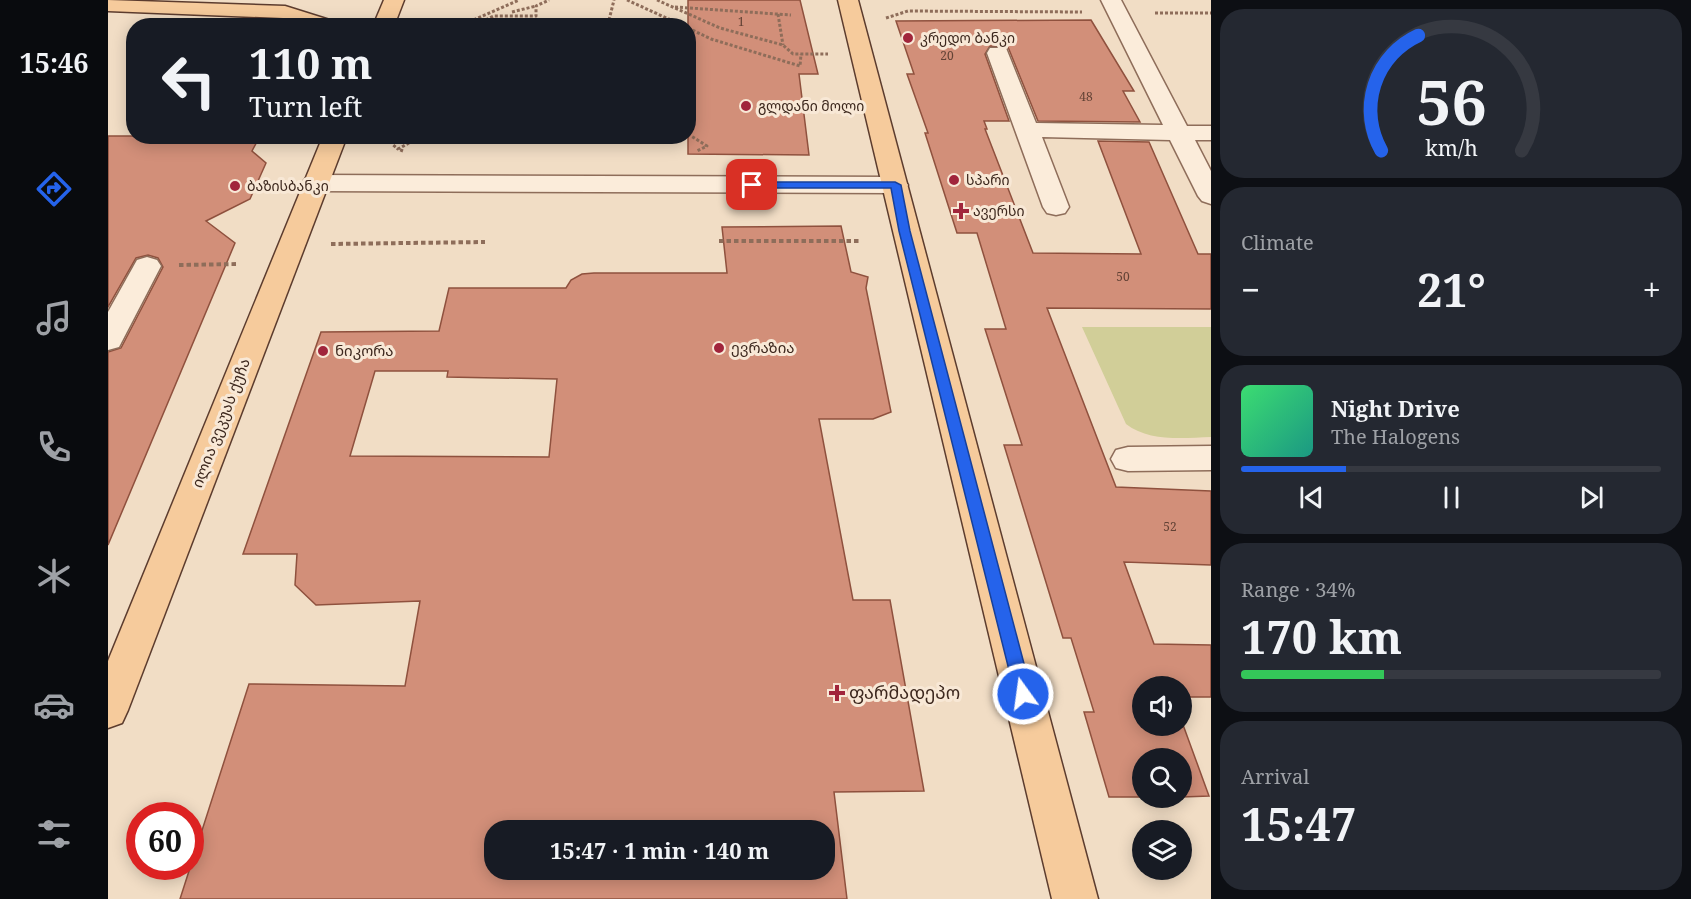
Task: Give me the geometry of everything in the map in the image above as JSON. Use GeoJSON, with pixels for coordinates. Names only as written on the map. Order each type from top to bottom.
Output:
{"type":"FeatureCollection","features":[{"type":"Feature","properties":{"kind":"main road"},"geometry":{"type":"LineString","coordinates":[[386,18],[394,0]]}},
{"type":"Feature","properties":{"kind":"main road"},"geometry":{"type":"LineString","coordinates":[[862,0],[847,0],[1076,899]]}},
{"type":"Feature","properties":{"kind":"main road"},"geometry":{"type":"LineString","coordinates":[[108,5],[165,3],[250,9],[309,18]]}},
{"type":"Feature","properties":{"kind":"main road","name":"ილია ვეკუას ქუჩა"},"geometry":{"type":"LineString","coordinates":[[108,710],[332,144]]}},
{"type":"Feature","properties":{"kind":"lane"},"geometry":{"type":"LineString","coordinates":[[1114,6],[1211,196]]}},
{"type":"Feature","properties":{"kind":"lane"},"geometry":{"type":"LineString","coordinates":[[998,52],[1056,207]]}},
{"type":"Feature","properties":{"kind":"lane"},"geometry":{"type":"LineString","coordinates":[[1027,130],[1211,133]]}},
{"type":"Feature","properties":{"kind":"lane"},"geometry":{"type":"LineString","coordinates":[[315,183],[895,185]]}},
{"type":"Feature","properties":{"kind":"lane"},"geometry":{"type":"LineString","coordinates":[[108,340],[157,265]]}},
{"type":"Feature","properties":{"kind":"lane"},"geometry":{"type":"LineString","coordinates":[[1128,459],[1211,458]]}},
{"type":"Feature","properties":{"kind":"path"},"geometry":{"type":"LineString","coordinates":[[478,18],[519,0]]}},
{"type":"Feature","properties":{"kind":"path"},"geometry":{"type":"LineString","coordinates":[[512,12],[549,0]]}},
{"type":"Feature","properties":{"kind":"path"},"geometry":{"type":"LineString","coordinates":[[610,18],[614,0]]}},
{"type":"Feature","properties":{"kind":"path"},"geometry":{"type":"LineString","coordinates":[[627,0],[666,18]]}},
{"type":"Feature","properties":{"kind":"path"},"geometry":{"type":"LineString","coordinates":[[659,0],[720,28],[783,45],[793,54],[829,54]]}},
{"type":"Feature","properties":{"kind":"path"},"geometry":{"type":"LineString","coordinates":[[490,18],[494,16],[536,16],[536,6]]}},
{"type":"Feature","properties":{"kind":"path"},"geometry":{"type":"LineString","coordinates":[[671,6],[791,15]]}},
{"type":"Feature","properties":{"kind":"path"},"geometry":{"type":"LineString","coordinates":[[880,18],[908,11],[1114,6],[1211,13]]}},
{"type":"Feature","properties":{"kind":"path"},"geometry":{"type":"LineString","coordinates":[[778,14],[783,45]]}},
{"type":"Feature","properties":{"kind":"path"},"geometry":{"type":"LineString","coordinates":[[696,32],[711,39],[800,66],[801,54]]}},
{"type":"Feature","properties":{"kind":"path"},"geometry":{"type":"LineString","coordinates":[[392,144],[398,148]]}},
{"type":"Feature","properties":{"kind":"path"},"geometry":{"type":"LineString","coordinates":[[719,241],[860,242]]}},
{"type":"Feature","properties":{"kind":"path"},"geometry":{"type":"LineString","coordinates":[[331,244],[485,242]]}},
{"type":"Feature","properties":{"kind":"path"},"geometry":{"type":"LineString","coordinates":[[157,265],[239,264]]}},
{"type":"Feature","properties":{"kind":"shaded area"},"geometry":{"type":"Polygon","coordinates":[[[1082,327],[1211,327],[1211,437],[1167,438],[1145,434],[1126,424],[1082,327]]]}},
{"type":"Feature","properties":{"kind":"building"},"geometry":{"type":"Polygon","coordinates":[[[688,0],[800,0],[818,74],[799,74],[809,155],[688,154],[688,144],[696,144],[696,18],[688,18],[688,0]]]}},
{"type":"Feature","properties":{"kind":"building"},"geometry":{"type":"Polygon","coordinates":[[[1091,20],[1134,91],[1123,91],[1140,122],[1038,121],[1008,47],[990,46],[985,54],[1009,121],[984,121],[987,129],[985,129],[1033,253],[1141,254],[1098,141],[1149,142],[1198,254],[1211,254],[1211,309],[1047,308],[1116,487],[1211,491],[1211,565],[1124,562],[1154,644],[1211,645],[1211,697],[1192,697],[1192,676],[1132,676],[1132,736],[1187,736],[1191,748],[1132,748],[1132,797],[1109,797],[1084,712],[1094,712],[1071,638],[1063,638],[1004,445],[1022,445],[985,329],[1006,329],[977,233],[957,233],[925,133],[928,133],[907,74],[914,74],[896,21],[1091,20]]]}},
{"type":"Feature","properties":{"kind":"building"},"geometry":{"type":"Polygon","coordinates":[[[108,136],[126,136],[126,144],[256,144],[252,151],[266,163],[250,199],[206,221],[235,243],[108,545],[108,352],[121,348],[163,267],[158,258],[148,255],[136,258],[108,307],[108,136]]]}},
{"type":"Feature","properties":{"kind":"building"},"geometry":{"type":"Polygon","coordinates":[[[841,226],[851,272],[868,277],[866,288],[891,412],[873,419],[819,419],[853,600],[890,600],[924,791],[834,792],[847,899],[180,899],[186,880],[204,880],[204,824],[249,684],[405,686],[420,601],[316,605],[295,585],[297,554],[243,554],[321,332],[439,331],[449,288],[566,288],[571,280],[582,274],[594,273],[727,273],[722,227],[841,226]],[[375,371],[350,456],[549,457],[557,379],[447,377],[448,371],[375,371]]]}},
{"type":"Feature","properties":{"kind":"building"},"geometry":{"type":"Polygon","coordinates":[[[1192,749],[1209,796],[1192,797],[1192,749]]]}},
{"type":"Feature","properties":{"kind":"place","name":"კრედო ბანკი"},"geometry":{"type":"Point","coordinates":[908,38]}},
{"type":"Feature","properties":{"kind":"place","name":"გლდანი მოლი"},"geometry":{"type":"Point","coordinates":[746,106]}},
{"type":"Feature","properties":{"kind":"place","name":"სპარი"},"geometry":{"type":"Point","coordinates":[954,180]}},
{"type":"Feature","properties":{"kind":"place","name":"ბაზისბანკი"},"geometry":{"type":"Point","coordinates":[235,186]}},
{"type":"Feature","properties":{"kind":"place","name":"ავერსი"},"geometry":{"type":"Point","coordinates":[961,211]}},
{"type":"Feature","properties":{"kind":"place","name":"ევრაზია"},"geometry":{"type":"Point","coordinates":[719,348]}},
{"type":"Feature","properties":{"kind":"place","name":"ნიკორა"},"geometry":{"type":"Point","coordinates":[323,351]}},
{"type":"Feature","properties":{"kind":"place","name":"ფარმადეპო"},"geometry":{"type":"Point","coordinates":[837,693]}},
{"type":"Feature","properties":{"kind":"route"},"geometry":{"type":"LineString","coordinates":[[752,185],[895,185],[904,231],[1023,694]]}}]}
